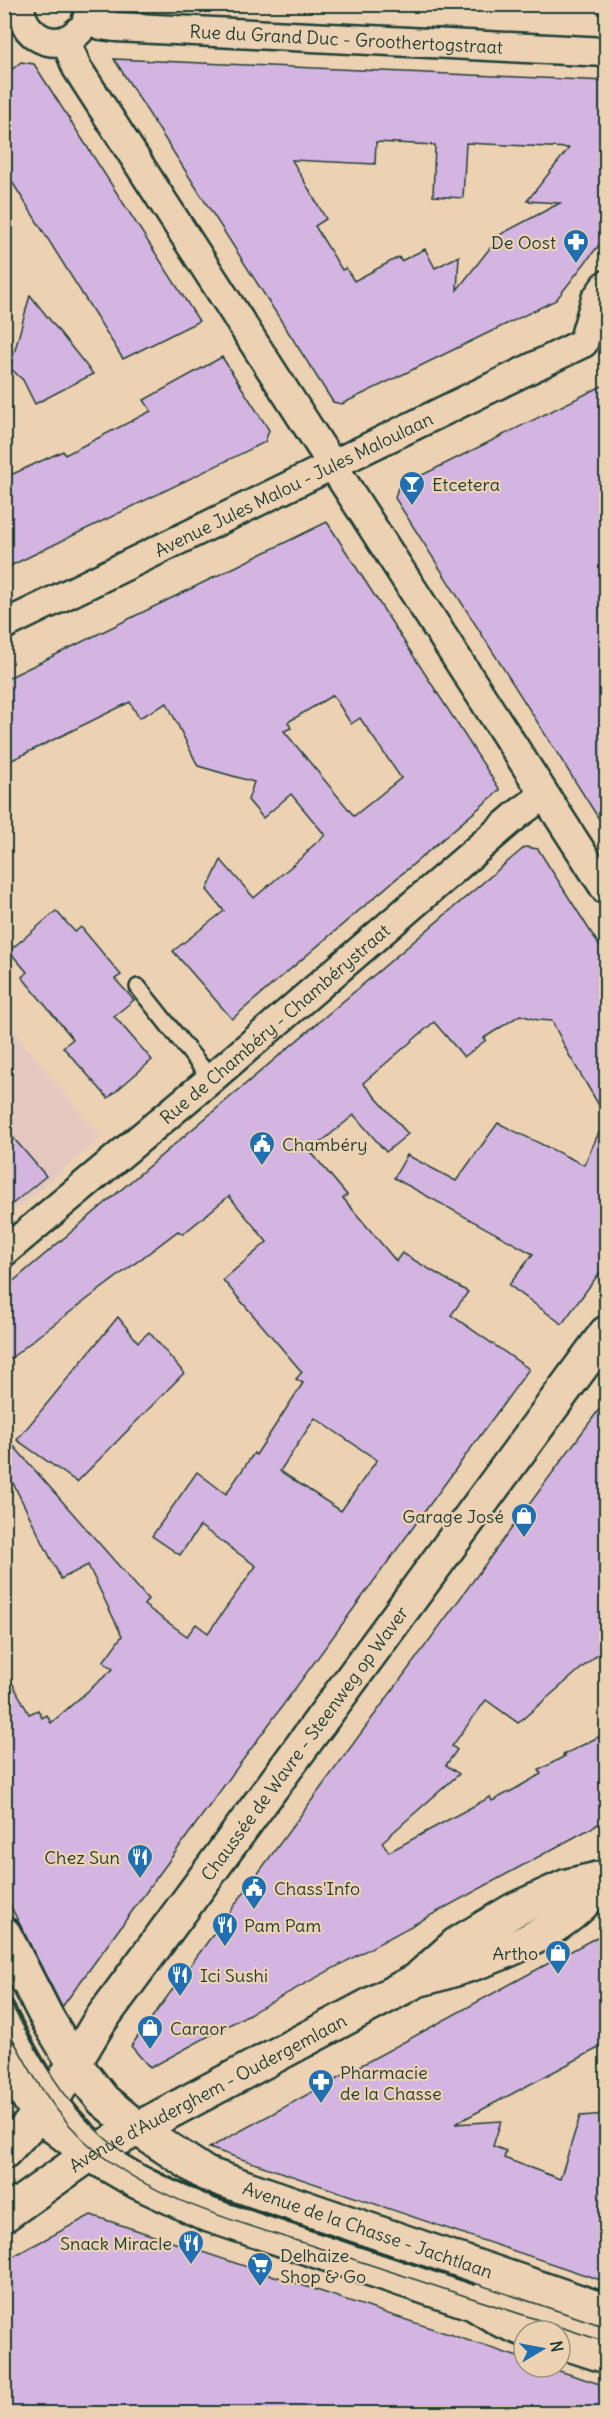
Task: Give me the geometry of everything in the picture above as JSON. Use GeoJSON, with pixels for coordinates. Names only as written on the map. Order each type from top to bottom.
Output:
{"type":"FeatureCollection","features":[{"type":"Feature","properties":{"kind":"street"},"geometry":{"type":"LineString","coordinates":[[16,21],[45,41],[66,40],[75,36],[88,12]]}},
{"type":"Feature","properties":{"kind":"street","name":"Rue du Grand Duc - Groothertogstraat"},"geometry":{"type":"LineString","coordinates":[[88,12],[101,25],[116,27],[606,52]]}},
{"type":"Feature","properties":{"kind":"street"},"geometry":{"type":"LineString","coordinates":[[66,40],[77,68],[606,890]]}},
{"type":"Feature","properties":{"kind":"street"},"geometry":{"type":"LineString","coordinates":[[595,348],[596,299],[606,285]]}},
{"type":"Feature","properties":{"kind":"street","name":"Avenue Jules Malou - Jules Maloulaan"},"geometry":{"type":"LineString","coordinates":[[4,625],[332,465],[595,348]]}},
{"type":"Feature","properties":{"kind":"street","name":"Rue de Chambéry - Chambérystraat"},"geometry":{"type":"LineString","coordinates":[[4,1252],[211,1079],[518,814],[544,795]]}},
{"type":"Feature","properties":{"kind":"street","name":"Chaussée de Wavre - Steenweg op Waver"},"geometry":{"type":"LineString","coordinates":[[4,2152],[47,2105],[109,2009],[606,1333]]}},
{"type":"Feature","properties":{"kind":"street","name":"Avenue d'Auderghem - Oudergemlaan"},"geometry":{"type":"LineString","coordinates":[[4,2215],[97,2151],[417,1980],[457,1944],[514,1910],[567,1886],[606,1877]]}},
{"type":"Feature","properties":{"kind":"street","name":"Avenue de la Chasse - Jachtlaan"},"geometry":{"type":"LineString","coordinates":[[4,1934],[47,2018],[74,2063],[103,2100],[138,2129],[206,2174],[606,2311]]}},
{"type":"Feature","properties":{"kind":"street"},"geometry":{"type":"LineString","coordinates":[[4,2057],[47,2105]]}},
{"type":"Feature","properties":{"kind":"street","name":"Avenue de la Chasse - Jachtlaan"},"geometry":{"type":"LineString","coordinates":[[47,2105],[97,2151],[138,2182],[209,2215],[486,2301],[501,2320],[512,2324]]}},
{"type":"Feature","properties":{"kind":"street"},"geometry":{"type":"LineString","coordinates":[[572,2346],[606,2356]]}},
{"type":"Feature","properties":{"kind":"lane"},"geometry":{"type":"LineString","coordinates":[[138,987],[211,1079]]}},
{"type":"Feature","properties":{"kind":"lane"},"geometry":{"type":"LineString","coordinates":[[4,2005],[33,2061],[47,2105]]}},
{"type":"Feature","properties":{"kind":"lane","name":"Avenue de la Chasse - Jachtlaan"},"geometry":{"type":"LineString","coordinates":[[486,2301],[606,2334]]}},
{"type":"Feature","properties":{"kind":"shaded area"},"geometry":{"type":"Polygon","coordinates":[[[4,1020],[101,1138],[5,1219],[4,1219],[4,1020]]]}},
{"type":"Feature","properties":{"kind":"building"},"geometry":{"type":"Polygon","coordinates":[[[114,59],[606,81],[606,236],[556,300],[342,404],[333,402],[114,59]],[[376,142],[375,164],[292,160],[326,219],[315,226],[342,270],[346,268],[354,281],[399,257],[401,261],[425,249],[435,268],[459,256],[457,290],[501,234],[560,203],[527,201],[569,148],[466,143],[463,198],[433,196],[435,145],[376,142]]]}},
{"type":"Feature","properties":{"kind":"building"},"geometry":{"type":"Polygon","coordinates":[[[21,62],[34,64],[199,321],[123,359],[4,169],[4,76],[21,62]]]}},
{"type":"Feature","properties":{"kind":"building"},"geometry":{"type":"Polygon","coordinates":[[[30,295],[93,374],[35,404],[23,380],[10,368],[30,295]]]}},
{"type":"Feature","properties":{"kind":"building"},"geometry":{"type":"Polygon","coordinates":[[[222,357],[269,430],[265,442],[4,569],[4,478],[63,451],[65,455],[151,411],[144,400],[222,357]]]}},
{"type":"Feature","properties":{"kind":"building"},"geometry":{"type":"Polygon","coordinates":[[[606,384],[606,693],[600,728],[606,730],[606,830],[395,498],[398,487],[606,384]]]}},
{"type":"Feature","properties":{"kind":"building"},"geometry":{"type":"Polygon","coordinates":[[[327,522],[500,790],[232,1019],[173,951],[224,911],[207,890],[221,860],[254,898],[325,835],[291,794],[263,818],[248,800],[254,782],[198,766],[167,703],[139,718],[130,702],[4,764],[4,680],[327,522]],[[333,695],[288,722],[291,728],[284,731],[354,816],[401,778],[360,718],[351,724],[333,695]]]}},
{"type":"Feature","properties":{"kind":"building"},"geometry":{"type":"Polygon","coordinates":[[[525,847],[538,849],[606,956],[606,1117],[569,1055],[552,1021],[520,1015],[484,1038],[486,1040],[464,1057],[434,1022],[363,1083],[408,1134],[386,1152],[354,1115],[310,1151],[347,1195],[343,1198],[396,1261],[402,1253],[468,1292],[451,1315],[529,1369],[62,2007],[4,1893],[4,1668],[29,1714],[38,1710],[42,1718],[47,1715],[51,1723],[113,1669],[103,1662],[122,1636],[88,1565],[61,1579],[4,1465],[4,1435],[148,1599],[144,1605],[187,1636],[196,1624],[208,1633],[256,1566],[200,1526],[180,1555],[152,1536],[197,1472],[226,1494],[254,1453],[256,1455],[303,1383],[296,1379],[302,1372],[223,1280],[267,1242],[229,1196],[183,1234],[178,1231],[4,1364],[4,1289],[525,847]],[[315,1418],[280,1471],[341,1511],[377,1460],[315,1418]]]}},
{"type":"Feature","properties":{"kind":"building"},"geometry":{"type":"Polygon","coordinates":[[[56,911],[75,932],[81,927],[121,975],[115,979],[134,1000],[114,1016],[152,1060],[108,1098],[63,1047],[73,1039],[22,977],[27,972],[9,951],[56,911]]]}},
{"type":"Feature","properties":{"kind":"building"},"geometry":{"type":"Polygon","coordinates":[[[606,1117],[606,1264],[562,1324],[509,1285],[533,1254],[394,1178],[407,1155],[456,1181],[498,1123],[584,1165],[606,1117]]]}},
{"type":"Feature","properties":{"kind":"building"},"geometry":{"type":"Polygon","coordinates":[[[4,1127],[46,1176],[4,1211],[4,1127]]]}},
{"type":"Feature","properties":{"kind":"building"},"geometry":{"type":"Polygon","coordinates":[[[118,1317],[138,1342],[149,1332],[184,1373],[77,1482],[17,1440],[118,1317]]]}},
{"type":"Feature","properties":{"kind":"building"},"geometry":{"type":"Polygon","coordinates":[[[606,1400],[606,1647],[518,1723],[486,1700],[452,1746],[457,1750],[446,1765],[459,1774],[382,1842],[389,1852],[490,1797],[492,1801],[515,1789],[541,1774],[539,1770],[565,1756],[563,1755],[606,1733],[606,1820],[150,2068],[131,2046],[606,1400]]]}},
{"type":"Feature","properties":{"kind":"building"},"geometry":{"type":"Polygon","coordinates":[[[606,1932],[606,2044],[455,2124],[501,2121],[493,2146],[506,2151],[504,2158],[560,2179],[580,2116],[606,2114],[606,2282],[209,2148],[606,1932]]]}},
{"type":"Feature","properties":{"kind":"building"},"geometry":{"type":"Polygon","coordinates":[[[91,2215],[512,2355],[512,2379],[572,2379],[572,2375],[606,2386],[606,2414],[4,2414],[4,2261],[91,2215]]]}},
{"type":"Feature","properties":{"kind":"tram line"},"geometry":{"type":"LineString","coordinates":[[4,1990],[36,2050],[74,2106],[106,2139],[155,2171],[209,2195],[606,2327]]}},
{"type":"Feature","properties":{"kind":"tram line"},"geometry":{"type":"LineString","coordinates":[[4,2022],[33,2075],[55,2108],[81,2138],[120,2169],[146,2184],[230,2220],[606,2342]]}},
{"type":"Feature","properties":{"kind":"place","name":"De Oost"},"geometry":{"type":"Point","coordinates":[576,265]}},
{"type":"Feature","properties":{"kind":"place","name":"Etcetera"},"geometry":{"type":"Point","coordinates":[412,507]}},
{"type":"Feature","properties":{"kind":"place","name":"Chambéry"},"geometry":{"type":"Point","coordinates":[262,1167]}},
{"type":"Feature","properties":{"kind":"place","name":"Garage José"},"geometry":{"type":"Point","coordinates":[524,1539]}},
{"type":"Feature","properties":{"kind":"place","name":"Chez Sun"},"geometry":{"type":"Point","coordinates":[140,1880]}},
{"type":"Feature","properties":{"kind":"place","name":"Chass'Info"},"geometry":{"type":"Point","coordinates":[254,1911]}},
{"type":"Feature","properties":{"kind":"place","name":"Pam Pam"},"geometry":{"type":"Point","coordinates":[225,1948]}},
{"type":"Feature","properties":{"kind":"place","name":"Artho"},"geometry":{"type":"Point","coordinates":[558,1976]}},
{"type":"Feature","properties":{"kind":"place","name":"Ici Sushi"},"geometry":{"type":"Point","coordinates":[180,1998]}},
{"type":"Feature","properties":{"kind":"place","name":"Caraor"},"geometry":{"type":"Point","coordinates":[150,2051]}},
{"type":"Feature","properties":{"kind":"place","name":"Pharmacie de la Chasse"},"geometry":{"type":"Point","coordinates":[321,2105]}},
{"type":"Feature","properties":{"kind":"place","name":"Snack Miracle"},"geometry":{"type":"Point","coordinates":[191,2266]}},
{"type":"Feature","properties":{"kind":"place","name":"Delhaize Shop & Go"},"geometry":{"type":"Point","coordinates":[260,2288]}}]}
